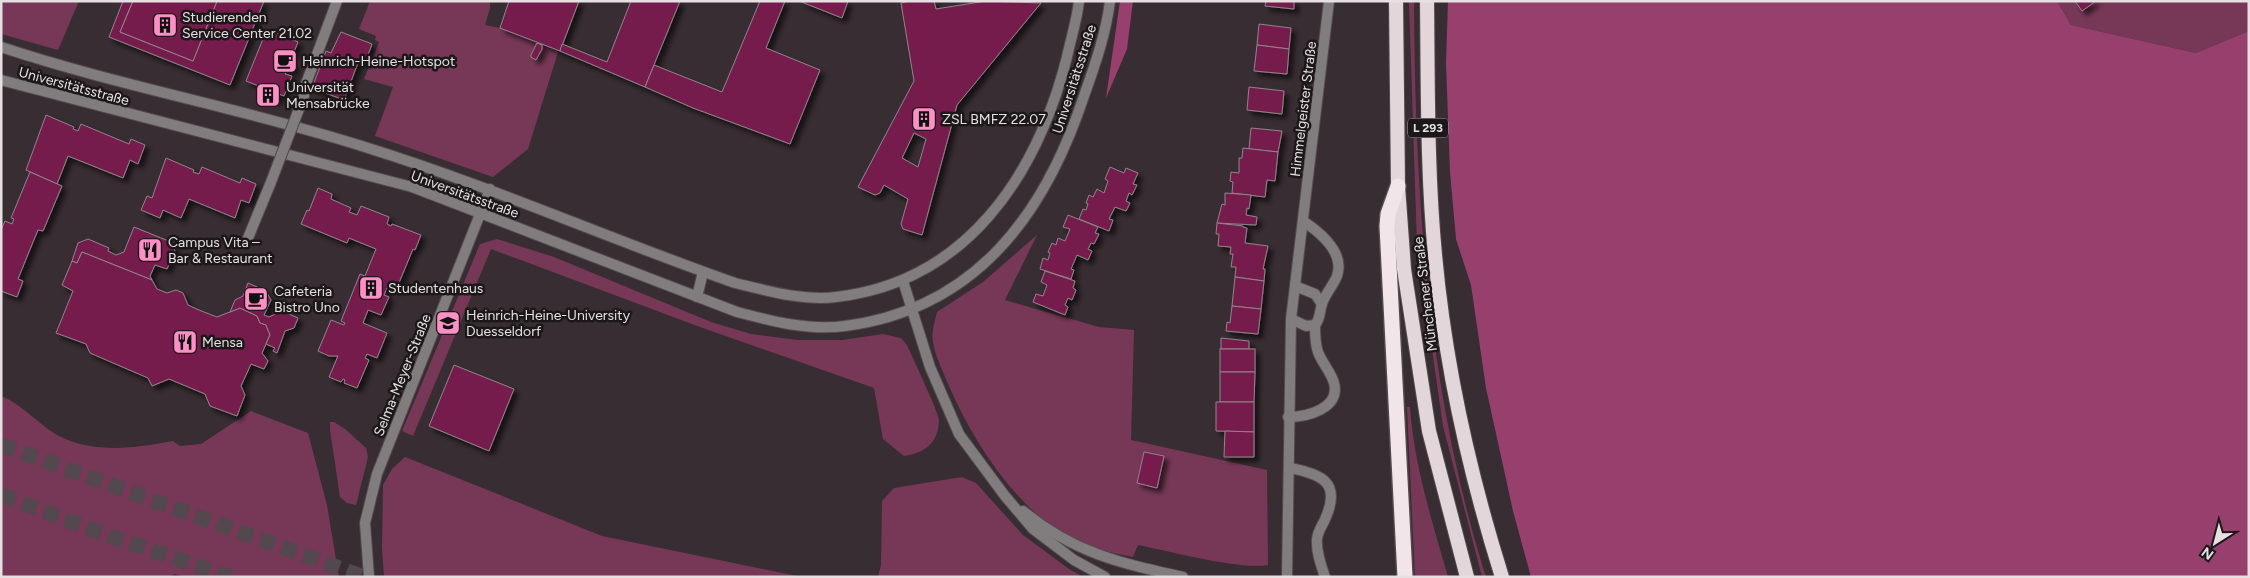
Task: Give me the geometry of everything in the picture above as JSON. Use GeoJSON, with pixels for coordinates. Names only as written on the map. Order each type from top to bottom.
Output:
{"type":"FeatureCollection","features":[{"type":"Feature","properties":{"kind":"highway","name":"Münchener Straße"},"geometry":{"type":"LineString","coordinates":[[1396,1],[1398,186],[1404,268],[1429,431],[1467,577]]}},
{"type":"Feature","properties":{"kind":"highway","name":"Münchener Straße"},"geometry":{"type":"LineString","coordinates":[[1427,1],[1428,124],[1435,255],[1453,389],[1502,577]]}},
{"type":"Feature","properties":{"kind":"highway"},"geometry":{"type":"LineString","coordinates":[[1398,186],[1390,207],[1388,226],[1405,577]]}},
{"type":"Feature","properties":{"kind":"street"},"geometry":{"type":"LineString","coordinates":[[248,238],[304,96],[304,89],[337,1]]}},
{"type":"Feature","properties":{"kind":"street","name":"Universitätsstraße"},"geometry":{"type":"LineString","coordinates":[[1,47],[100,77],[323,134],[490,190],[735,284],[770,292],[835,297],[867,292],[903,281],[939,261],[984,224],[1019,175],[1044,128],[1059,87],[1079,1]]}},
{"type":"Feature","properties":{"kind":"street","name":"Universitätsstraße"},"geometry":{"type":"LineString","coordinates":[[1,80],[403,185],[736,312],[761,319],[808,326],[844,326],[913,309],[933,300],[954,286],[1006,243],[1044,190],[1071,136],[1106,27],[1110,1]]}},
{"type":"Feature","properties":{"kind":"street","name":"Himmelgeister Straße"},"geometry":{"type":"LineString","coordinates":[[1287,577],[1291,319],[1329,1]]}},
{"type":"Feature","properties":{"kind":"street","name":"Selma-Meyer-Straße"},"geometry":{"type":"LineString","coordinates":[[369,577],[366,523],[377,474],[490,190]]}},
{"type":"Feature","properties":{"kind":"street"},"geometry":{"type":"LineString","coordinates":[[1288,418],[1306,417],[1322,409],[1331,401],[1335,392],[1334,382],[1317,351],[1315,325],[1319,320],[1322,304],[1337,276],[1339,266],[1337,257],[1318,230],[1304,221]]}},
{"type":"Feature","properties":{"kind":"street"},"geometry":{"type":"LineString","coordinates":[[697,297],[703,272]]}},
{"type":"Feature","properties":{"kind":"street"},"geometry":{"type":"LineString","coordinates":[[903,281],[930,367],[959,434],[1005,496],[1033,529],[1074,560],[1105,577]]}},
{"type":"Feature","properties":{"kind":"street"},"geometry":{"type":"LineString","coordinates":[[1295,286],[1315,294],[1322,304]]}},
{"type":"Feature","properties":{"kind":"street"},"geometry":{"type":"LineString","coordinates":[[1291,319],[1306,326],[1315,325]]}},
{"type":"Feature","properties":{"kind":"street"},"geometry":{"type":"LineString","coordinates":[[1290,468],[1309,472],[1324,480],[1330,487],[1333,496],[1317,539],[1317,551],[1325,577]]}},
{"type":"Feature","properties":{"kind":"street"},"geometry":{"type":"LineString","coordinates":[[1005,496],[1058,537],[1081,549],[1134,566],[1183,577]]}},
{"type":"Feature","properties":{"kind":"shaded area"},"geometry":{"type":"Polygon","coordinates":[[[1,1],[79,1],[58,50],[1,34],[1,1]]]}},
{"type":"Feature","properties":{"kind":"shaded area"},"geometry":{"type":"Polygon","coordinates":[[[370,1],[490,1],[485,25],[500,28],[537,43],[531,55],[534,59],[539,57],[542,45],[558,52],[528,149],[493,177],[375,136],[393,87],[364,79],[379,42],[375,40],[376,36],[359,29],[370,1]]]}},
{"type":"Feature","properties":{"kind":"shaded area"},"geometry":{"type":"Polygon","coordinates":[[[1120,1],[1133,1],[1127,49],[1106,98],[1120,1]]]}},
{"type":"Feature","properties":{"kind":"shaded area"},"geometry":{"type":"Polygon","coordinates":[[[1409,1],[1414,1],[1417,147],[1428,292],[1450,436],[1466,507],[1486,577],[1482,577],[1443,426],[1417,246],[1409,1]]]}},
{"type":"Feature","properties":{"kind":"shaded area"},"geometry":{"type":"Polygon","coordinates":[[[1448,1],[2057,1],[2071,25],[2196,53],[2249,31],[2249,577],[1531,577],[1513,511],[1486,388],[1471,285],[1456,239],[1450,172],[1446,64],[1448,1]]]}},
{"type":"Feature","properties":{"kind":"shaded area"},"geometry":{"type":"Polygon","coordinates":[[[2057,1],[2249,1],[2249,31],[2196,53],[2071,25],[2057,1]]]}},
{"type":"Feature","properties":{"kind":"shaded area"},"geometry":{"type":"Polygon","coordinates":[[[1037,235],[1005,300],[1099,327],[1134,330],[1131,440],[1267,470],[1268,565],[1240,565],[1138,545],[1133,557],[1097,550],[1080,544],[1064,536],[1027,505],[1010,487],[982,448],[958,406],[937,358],[933,338],[937,312],[983,282],[1037,235]]]}},
{"type":"Feature","properties":{"kind":"shaded area"},"geometry":{"type":"Polygon","coordinates":[[[497,239],[554,257],[711,322],[751,334],[798,340],[842,340],[883,334],[901,338],[907,345],[938,416],[936,436],[924,450],[904,456],[883,439],[874,388],[700,327],[491,249],[413,436],[402,431],[480,244],[497,239]]]}},
{"type":"Feature","properties":{"kind":"shaded area"},"geometry":{"type":"Polygon","coordinates":[[[1,396],[16,404],[59,436],[72,442],[101,447],[144,446],[173,441],[180,446],[201,444],[251,411],[308,433],[327,505],[339,577],[186,577],[175,574],[168,577],[1,577],[1,396]]]}},
{"type":"Feature","properties":{"kind":"shaded area"},"geometry":{"type":"Polygon","coordinates":[[[1407,407],[1410,407],[1415,450],[1424,493],[1448,577],[1415,577],[1407,407]]]}},
{"type":"Feature","properties":{"kind":"shaded area"},"geometry":{"type":"Polygon","coordinates":[[[330,422],[334,422],[345,429],[366,448],[368,457],[356,505],[347,503],[340,497],[330,422]]]}},
{"type":"Feature","properties":{"kind":"shaded area"},"geometry":{"type":"Polygon","coordinates":[[[405,457],[602,536],[802,577],[384,577],[382,548],[383,485],[392,469],[405,457]]]}},
{"type":"Feature","properties":{"kind":"shaded area"},"geometry":{"type":"Polygon","coordinates":[[[962,477],[976,483],[1023,535],[1083,577],[878,577],[881,565],[882,501],[894,488],[962,477]]]}},
{"type":"Feature","properties":{"kind":"building"},"geometry":{"type":"Polygon","coordinates":[[[123,1],[133,1],[120,32],[193,61],[217,1],[264,1],[230,85],[109,37],[123,1]]]}},
{"type":"Feature","properties":{"kind":"building","name":"Studierenden Service Center 21.02"},"geometry":{"type":"Polygon","coordinates":[[[133,1],[217,1],[193,61],[120,32],[133,1]]]}},
{"type":"Feature","properties":{"kind":"building"},"geometry":{"type":"Polygon","coordinates":[[[509,1],[579,1],[560,51],[500,28],[509,1]]]}},
{"type":"Feature","properties":{"kind":"building"},"geometry":{"type":"Polygon","coordinates":[[[631,1],[680,1],[645,87],[560,51],[562,44],[607,62],[631,1]]]}},
{"type":"Feature","properties":{"kind":"building"},"geometry":{"type":"Polygon","coordinates":[[[760,1],[785,1],[766,48],[820,70],[790,144],[693,108],[645,87],[654,65],[722,92],[760,1]]]}},
{"type":"Feature","properties":{"kind":"building"},"geometry":{"type":"Polygon","coordinates":[[[799,1],[848,1],[842,18],[799,1]]]}},
{"type":"Feature","properties":{"kind":"building","name":"ZSL BMFZ 22.07"},"geometry":{"type":"Polygon","coordinates":[[[909,1],[934,1],[936,9],[986,1],[1041,3],[957,105],[922,235],[903,229],[901,224],[908,199],[884,185],[880,193],[875,195],[858,187],[914,81],[901,3],[909,1]],[[914,133],[902,158],[918,167],[926,139],[914,133]]]}},
{"type":"Feature","properties":{"kind":"building"},"geometry":{"type":"Polygon","coordinates":[[[1266,1],[1294,1],[1294,9],[1265,6],[1266,1]]]}},
{"type":"Feature","properties":{"kind":"building"},"geometry":{"type":"Polygon","coordinates":[[[2075,1],[2096,1],[2082,11],[2075,1]]]}},
{"type":"Feature","properties":{"kind":"building"},"geometry":{"type":"Polygon","coordinates":[[[1259,24],[1291,28],[1289,49],[1257,45],[1259,24]]]}},
{"type":"Feature","properties":{"kind":"building"},"geometry":{"type":"Polygon","coordinates":[[[267,29],[298,42],[290,62],[296,65],[293,72],[288,70],[285,74],[292,76],[284,96],[246,81],[267,29]]]}},
{"type":"Feature","properties":{"kind":"building"},"geometry":{"type":"Polygon","coordinates":[[[341,32],[372,44],[365,63],[359,60],[344,100],[312,88],[326,51],[331,53],[341,32]]]}},
{"type":"Feature","properties":{"kind":"building"},"geometry":{"type":"Polygon","coordinates":[[[537,43],[542,45],[542,49],[536,60],[531,55],[537,43]]]}},
{"type":"Feature","properties":{"kind":"building"},"geometry":{"type":"Polygon","coordinates":[[[1257,45],[1289,49],[1287,74],[1254,71],[1257,45]]]}},
{"type":"Feature","properties":{"kind":"building"},"geometry":{"type":"Polygon","coordinates":[[[1249,87],[1284,91],[1282,114],[1247,110],[1249,87]]]}},
{"type":"Feature","properties":{"kind":"building","name":"Universität Mensabrücke"},"geometry":{"type":"Polygon","coordinates":[[[260,88],[279,96],[277,101],[258,94],[260,88]]]}},
{"type":"Feature","properties":{"kind":"building"},"geometry":{"type":"Polygon","coordinates":[[[46,115],[74,127],[73,129],[78,131],[81,124],[129,144],[131,139],[145,145],[138,164],[130,160],[123,178],[68,156],[57,184],[26,170],[46,115]]]}},
{"type":"Feature","properties":{"kind":"building"},"geometry":{"type":"Polygon","coordinates":[[[1251,128],[1282,131],[1278,152],[1249,149],[1251,128]]]}},
{"type":"Feature","properties":{"kind":"building"},"geometry":{"type":"Polygon","coordinates":[[[1243,148],[1278,152],[1275,181],[1267,180],[1265,197],[1232,193],[1233,182],[1230,181],[1231,172],[1239,173],[1239,158],[1242,158],[1243,148]]]}},
{"type":"Feature","properties":{"kind":"building"},"geometry":{"type":"Polygon","coordinates":[[[166,158],[199,174],[202,167],[240,183],[242,178],[256,184],[249,203],[241,200],[235,218],[189,199],[181,218],[163,210],[160,218],[141,210],[147,196],[152,198],[166,158]]]}},
{"type":"Feature","properties":{"kind":"building"},"geometry":{"type":"Polygon","coordinates":[[[1110,167],[1124,173],[1126,168],[1138,173],[1133,184],[1137,185],[1132,195],[1129,193],[1126,201],[1130,203],[1126,211],[1115,207],[1109,219],[1113,220],[1109,231],[1079,219],[1083,209],[1086,210],[1089,195],[1093,197],[1097,189],[1104,193],[1108,181],[1105,179],[1110,167]]]}},
{"type":"Feature","properties":{"kind":"building"},"geometry":{"type":"Polygon","coordinates":[[[30,172],[62,186],[43,231],[38,230],[18,279],[23,281],[17,297],[1,291],[1,230],[5,221],[12,224],[14,219],[11,218],[30,172]]]}},
{"type":"Feature","properties":{"kind":"building","name":"Studentenhaus"},"geometry":{"type":"Polygon","coordinates":[[[318,188],[332,194],[331,199],[351,208],[349,212],[357,215],[361,206],[389,217],[387,224],[391,226],[392,224],[421,235],[396,290],[388,286],[384,295],[389,297],[381,315],[368,310],[363,323],[387,333],[377,358],[367,354],[365,358],[369,360],[357,388],[344,383],[345,380],[343,379],[341,382],[329,377],[338,356],[329,356],[318,351],[331,320],[344,325],[345,323],[341,321],[360,274],[365,276],[376,249],[349,238],[347,243],[301,224],[307,210],[309,211],[318,188]]]}},
{"type":"Feature","properties":{"kind":"building"},"geometry":{"type":"Polygon","coordinates":[[[1225,193],[1251,195],[1246,215],[1257,217],[1256,225],[1217,223],[1222,204],[1225,205],[1225,193]]]}},
{"type":"Feature","properties":{"kind":"building"},"geometry":{"type":"Polygon","coordinates":[[[1068,215],[1098,227],[1095,233],[1099,234],[1094,244],[1091,243],[1088,249],[1092,251],[1088,260],[1077,255],[1071,269],[1074,270],[1071,279],[1040,269],[1043,258],[1048,260],[1050,253],[1048,252],[1052,243],[1056,245],[1058,238],[1065,241],[1070,229],[1063,227],[1068,215]]]}},
{"type":"Feature","properties":{"kind":"building"},"geometry":{"type":"Polygon","coordinates":[[[1217,223],[1243,226],[1247,228],[1245,243],[1268,246],[1263,269],[1265,269],[1264,281],[1235,277],[1236,267],[1231,267],[1233,254],[1230,254],[1231,247],[1218,246],[1219,234],[1216,234],[1217,223]]]}},
{"type":"Feature","properties":{"kind":"building"},"geometry":{"type":"Polygon","coordinates":[[[134,227],[171,242],[175,251],[167,269],[155,265],[150,276],[152,280],[82,252],[77,263],[72,261],[78,243],[88,239],[109,248],[108,251],[116,255],[124,252],[134,227]]]}},
{"type":"Feature","properties":{"kind":"building"},"geometry":{"type":"Polygon","coordinates":[[[82,252],[152,280],[157,289],[167,293],[176,290],[183,293],[188,305],[199,310],[217,317],[240,308],[257,316],[260,323],[266,325],[270,335],[262,353],[268,361],[264,369],[251,364],[241,386],[245,395],[237,416],[210,406],[205,394],[169,379],[152,386],[148,378],[90,353],[86,344],[56,333],[73,291],[62,285],[72,261],[77,263],[82,252]]]}},
{"type":"Feature","properties":{"kind":"building"},"geometry":{"type":"Polygon","coordinates":[[[1045,271],[1075,281],[1073,288],[1076,290],[1072,300],[1068,298],[1065,305],[1068,307],[1065,315],[1033,302],[1036,294],[1043,296],[1047,285],[1041,282],[1045,271]]]}},
{"type":"Feature","properties":{"kind":"building"},"geometry":{"type":"Polygon","coordinates":[[[1235,277],[1264,281],[1261,309],[1232,306],[1235,277]]]}},
{"type":"Feature","properties":{"kind":"building"},"geometry":{"type":"Polygon","coordinates":[[[248,283],[266,291],[271,300],[264,315],[269,317],[282,311],[298,318],[294,328],[285,331],[277,353],[273,351],[275,348],[266,344],[270,335],[266,325],[260,323],[257,316],[240,308],[230,312],[235,300],[243,296],[248,283]]]}},
{"type":"Feature","properties":{"kind":"building"},"geometry":{"type":"Polygon","coordinates":[[[1232,306],[1261,309],[1258,334],[1226,331],[1227,322],[1230,323],[1232,306]]]}},
{"type":"Feature","properties":{"kind":"building"},"geometry":{"type":"Polygon","coordinates":[[[1221,338],[1249,341],[1249,349],[1221,349],[1221,338]]]}},
{"type":"Feature","properties":{"kind":"building"},"geometry":{"type":"Polygon","coordinates":[[[1220,349],[1255,349],[1255,372],[1220,372],[1220,349]]]}},
{"type":"Feature","properties":{"kind":"building"},"geometry":{"type":"Polygon","coordinates":[[[454,365],[514,389],[489,451],[429,426],[454,365]]]}},
{"type":"Feature","properties":{"kind":"building"},"geometry":{"type":"Polygon","coordinates":[[[1220,372],[1255,372],[1254,402],[1220,402],[1220,372]]]}},
{"type":"Feature","properties":{"kind":"building"},"geometry":{"type":"Polygon","coordinates":[[[1216,402],[1254,402],[1254,432],[1216,431],[1216,402]]]}},
{"type":"Feature","properties":{"kind":"building"},"geometry":{"type":"Polygon","coordinates":[[[1225,431],[1254,432],[1254,457],[1224,457],[1225,431]]]}},
{"type":"Feature","properties":{"kind":"building"},"geometry":{"type":"Polygon","coordinates":[[[1144,452],[1164,456],[1157,488],[1137,483],[1144,452]]]}},
{"type":"Feature","properties":{"kind":"tunnel"},"geometry":{"type":"LineString","coordinates":[[1,445],[364,577]]}},
{"type":"Feature","properties":{"kind":"tunnel"},"geometry":{"type":"LineString","coordinates":[[1,495],[109,536],[230,577]]}},
{"type":"Feature","properties":{"kind":"place","name":"Studierenden Service Center 21.02"},"geometry":{"type":"Point","coordinates":[165,25]}},
{"type":"Feature","properties":{"kind":"place","name":"Heinrich-Heine-Hotspot"},"geometry":{"type":"Point","coordinates":[285,61]}},
{"type":"Feature","properties":{"kind":"place","name":"Universität Mensabrücke"},"geometry":{"type":"Point","coordinates":[268,95]}},
{"type":"Feature","properties":{"kind":"place","name":"ZSL BMFZ 22.07"},"geometry":{"type":"Point","coordinates":[924,119]}},
{"type":"Feature","properties":{"kind":"place","name":"Campus Vita – Bar & Restaurant"},"geometry":{"type":"Point","coordinates":[150,250]}},
{"type":"Feature","properties":{"kind":"place","name":"Studentenhaus"},"geometry":{"type":"Point","coordinates":[371,288]}},
{"type":"Feature","properties":{"kind":"place","name":"Cafeteria Bistro Uno"},"geometry":{"type":"Point","coordinates":[256,299]}},
{"type":"Feature","properties":{"kind":"place","name":"Heinrich-Heine-University Duesseldorf"},"geometry":{"type":"Point","coordinates":[448,323]}},
{"type":"Feature","properties":{"kind":"place","name":"Mensa"},"geometry":{"type":"Point","coordinates":[185,342]}}]}
